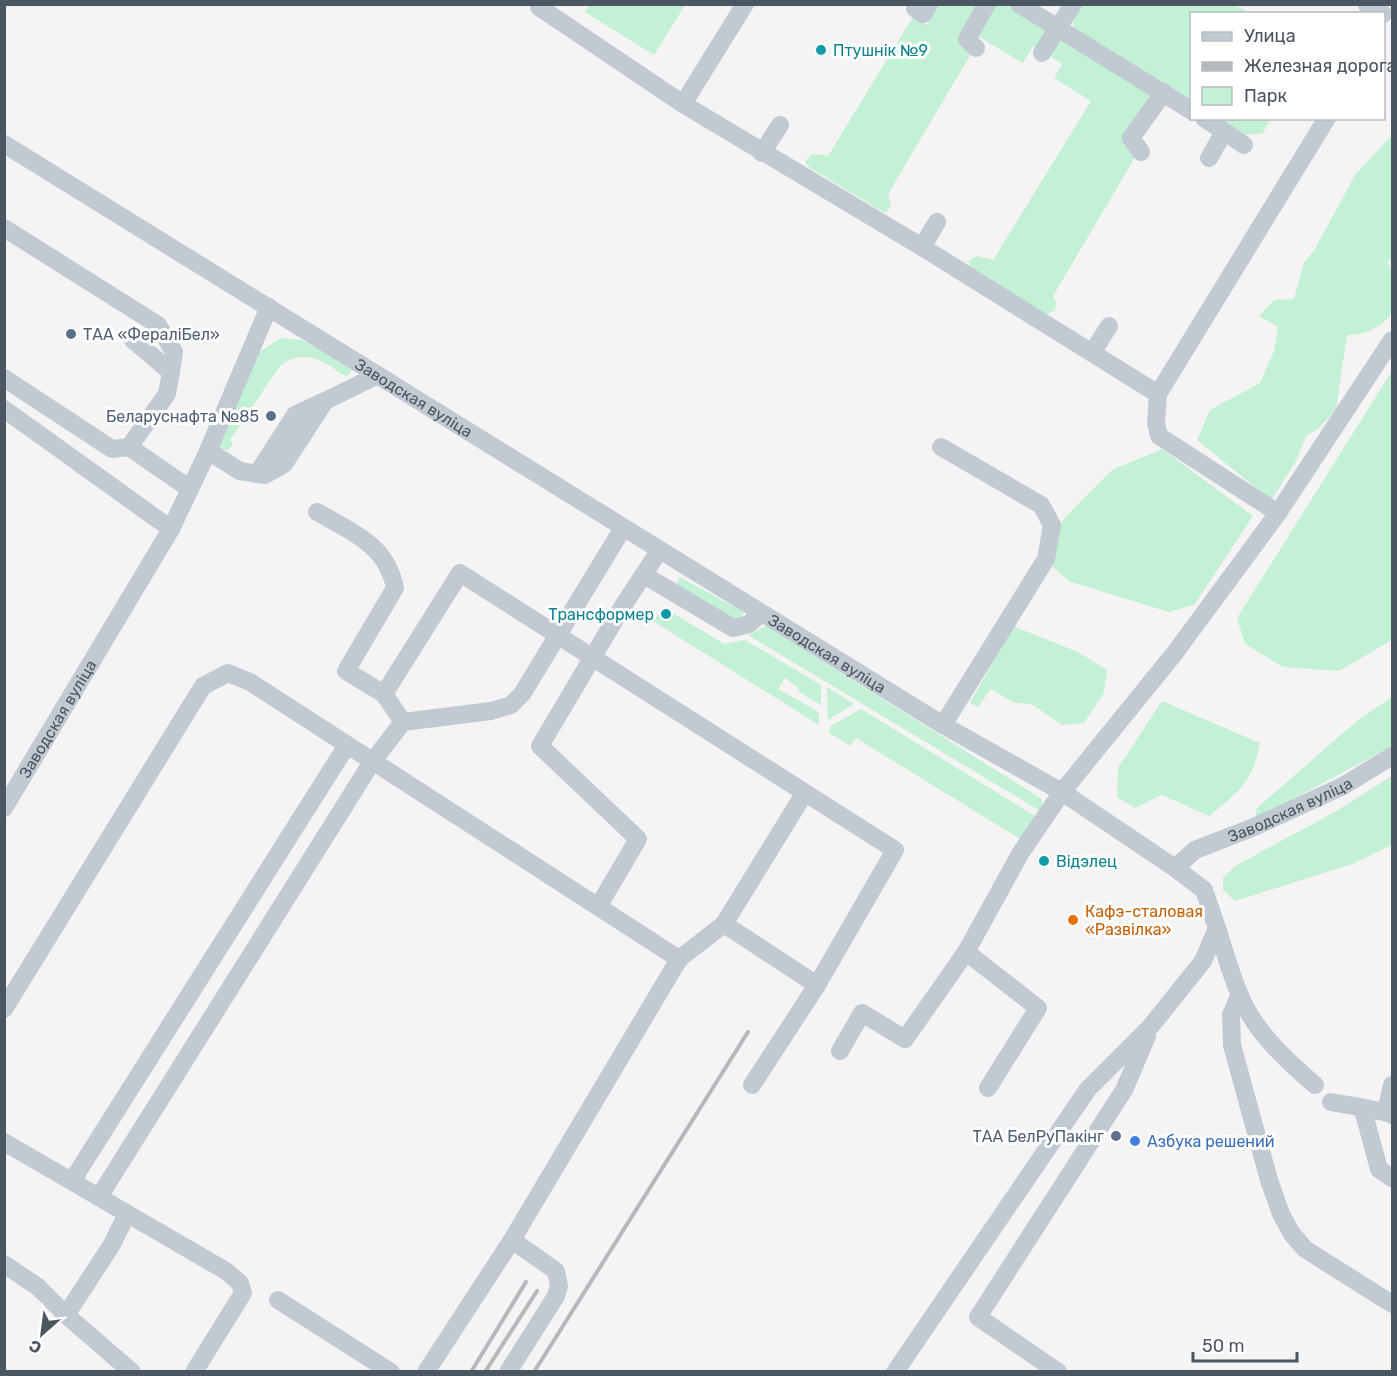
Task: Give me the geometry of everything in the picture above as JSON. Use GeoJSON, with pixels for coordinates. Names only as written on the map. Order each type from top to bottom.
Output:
{"type":"FeatureCollection","features":[{"type":"Feature","properties":{"kind":"street"},"geometry":{"type":"LineString","coordinates":[[683,104],[745,4]]}},
{"type":"Feature","properties":{"kind":"street"},"geometry":{"type":"LineString","coordinates":[[976,48],[967,39],[987,4]]}},
{"type":"Feature","properties":{"kind":"street"},"geometry":{"type":"LineString","coordinates":[[1019,4],[1164,92],[1190,110]]}},
{"type":"Feature","properties":{"kind":"street"},"geometry":{"type":"LineString","coordinates":[[1042,53],[1073,4]]}},
{"type":"Feature","properties":{"kind":"street"},"geometry":{"type":"LineString","coordinates":[[538,5],[683,104],[922,247],[1158,394]]}},
{"type":"Feature","properties":{"kind":"street"},"geometry":{"type":"LineString","coordinates":[[1141,152],[1131,138],[1164,92]]}},
{"type":"Feature","properties":{"kind":"street"},"geometry":{"type":"LineString","coordinates":[[1207,120],[1244,145]]}},
{"type":"Feature","properties":{"kind":"street"},"geometry":{"type":"LineString","coordinates":[[1278,513],[1159,436],[1156,423],[1158,394],[1326,120]]}},
{"type":"Feature","properties":{"kind":"street"},"geometry":{"type":"LineString","coordinates":[[762,153],[780,125]]}},
{"type":"Feature","properties":{"kind":"street"},"geometry":{"type":"LineString","coordinates":[[1209,158],[1224,132]]}},
{"type":"Feature","properties":{"kind":"street","name":"Заводская вуліца"},"geometry":{"type":"LineString","coordinates":[[4,144],[943,725],[1062,792],[1174,868],[1195,850],[1254,827],[1343,786],[1392,756]]}},
{"type":"Feature","properties":{"kind":"street"},"geometry":{"type":"LineString","coordinates":[[922,247],[937,222]]}},
{"type":"Feature","properties":{"kind":"street"},"geometry":{"type":"LineString","coordinates":[[4,228],[158,325],[174,352],[167,394],[129,447]]}},
{"type":"Feature","properties":{"kind":"street","name":"Заводская вуліца"},"geometry":{"type":"LineString","coordinates":[[4,808],[171,529],[208,451],[269,308]]}},
{"type":"Feature","properties":{"kind":"street"},"geometry":{"type":"LineString","coordinates":[[1092,353],[1109,326]]}},
{"type":"Feature","properties":{"kind":"street"},"geometry":{"type":"LineString","coordinates":[[133,340],[171,372]]}},
{"type":"Feature","properties":{"kind":"street"},"geometry":{"type":"LineString","coordinates":[[840,1051],[862,1013],[905,1039],[966,952],[1020,854],[1062,792],[1174,654],[1278,513],[1392,340]]}},
{"type":"Feature","properties":{"kind":"street"},"geometry":{"type":"LineString","coordinates":[[208,451],[240,471],[265,475],[284,464],[325,401],[378,375]]}},
{"type":"Feature","properties":{"kind":"street"},"geometry":{"type":"LineString","coordinates":[[4,378],[112,449],[129,447],[190,489]]}},
{"type":"Feature","properties":{"kind":"street"},"geometry":{"type":"LineString","coordinates":[[4,409],[171,529]]}},
{"type":"Feature","properties":{"kind":"street"},"geometry":{"type":"LineString","coordinates":[[941,447],[1041,505],[1052,525],[1046,559],[943,725]]}},
{"type":"Feature","properties":{"kind":"street"},"geometry":{"type":"LineString","coordinates":[[317,512],[373,545],[383,556],[392,575],[394,588],[346,671],[384,694],[403,722]]}},
{"type":"Feature","properties":{"kind":"street"},"geometry":{"type":"LineString","coordinates":[[99,1197],[372,762],[403,722],[446,718],[511,705],[522,694],[623,528]]}},
{"type":"Feature","properties":{"kind":"street"},"geometry":{"type":"LineString","coordinates":[[598,907],[638,839],[540,746],[623,606],[659,551]]}},
{"type":"Feature","properties":{"kind":"street"},"geometry":{"type":"LineString","coordinates":[[384,694],[460,573],[895,850],[817,985],[752,1085]]}},
{"type":"Feature","properties":{"kind":"street"},"geometry":{"type":"LineString","coordinates":[[644,575],[733,628],[749,624],[761,613]]}},
{"type":"Feature","properties":{"kind":"street"},"geometry":{"type":"LineString","coordinates":[[4,1009],[203,686],[228,673],[250,682],[679,959]]}},
{"type":"Feature","properties":{"kind":"street"},"geometry":{"type":"LineString","coordinates":[[72,1181],[346,745]]}},
{"type":"Feature","properties":{"kind":"street"},"geometry":{"type":"LineString","coordinates":[[426,1371],[512,1239],[679,959],[724,924],[804,794]]}},
{"type":"Feature","properties":{"kind":"street"},"geometry":{"type":"LineString","coordinates":[[1174,868],[1204,890],[1239,996],[1260,1029],[1288,1062],[1315,1085]]}},
{"type":"Feature","properties":{"kind":"street"},"geometry":{"type":"LineString","coordinates":[[724,924],[817,985]]}},
{"type":"Feature","properties":{"kind":"street"},"geometry":{"type":"LineString","coordinates":[[895,1371],[1088,1089],[1151,1026],[1203,961],[1217,928]]}},
{"type":"Feature","properties":{"kind":"street"},"geometry":{"type":"LineString","coordinates":[[966,952],[1038,1008],[988,1088]]}},
{"type":"Feature","properties":{"kind":"street"},"geometry":{"type":"LineString","coordinates":[[1239,996],[1231,1015],[1232,1045],[1269,1180],[1281,1214],[1292,1234],[1305,1249],[1392,1304]]}},
{"type":"Feature","properties":{"kind":"street"},"geometry":{"type":"LineString","coordinates":[[1058,1371],[978,1317],[1124,1090],[1151,1026]]}},
{"type":"Feature","properties":{"kind":"street"},"geometry":{"type":"LineString","coordinates":[[1331,1102],[1363,1110],[1389,1113],[1392,1085]]}},
{"type":"Feature","properties":{"kind":"street"},"geometry":{"type":"LineString","coordinates":[[1363,1110],[1379,1169],[1392,1178]]}},
{"type":"Feature","properties":{"kind":"street"},"geometry":{"type":"LineString","coordinates":[[4,1142],[226,1271],[240,1283],[243,1293],[237,1305],[194,1371]]}},
{"type":"Feature","properties":{"kind":"street"},"geometry":{"type":"LineString","coordinates":[[66,1315],[111,1246],[127,1214]]}},
{"type":"Feature","properties":{"kind":"street"},"geometry":{"type":"LineString","coordinates":[[508,1371],[550,1308],[559,1286],[556,1271],[512,1239]]}},
{"type":"Feature","properties":{"kind":"street"},"geometry":{"type":"LineString","coordinates":[[4,1264],[38,1287],[66,1315],[132,1371]]}},
{"type":"Feature","properties":{"kind":"street"},"geometry":{"type":"LineString","coordinates":[[278,1300],[391,1371]]}},
{"type":"Feature","properties":{"kind":"green space"},"geometry":{"type":"Polygon","coordinates":[[[590,4],[685,5],[654,55],[585,12],[590,4]]]}},
{"type":"Feature","properties":{"kind":"green space"},"geometry":{"type":"Polygon","coordinates":[[[995,4],[1012,5],[1047,32],[1038,48],[1033,46],[1023,63],[976,35],[995,4]]]}},
{"type":"Feature","properties":{"kind":"green space"},"geometry":{"type":"Polygon","coordinates":[[[1082,4],[1235,5],[1247,12],[1190,12],[1190,101],[1075,31],[1072,21],[1082,4]]]}},
{"type":"Feature","properties":{"kind":"green space"},"geometry":{"type":"Polygon","coordinates":[[[938,5],[983,5],[972,52],[888,194],[891,207],[885,213],[809,167],[805,161],[812,154],[828,156],[913,17],[927,25],[938,5]]]}},
{"type":"Feature","properties":{"kind":"green space"},"geometry":{"type":"Polygon","coordinates":[[[1060,37],[1151,94],[1137,154],[1053,296],[1056,302],[1055,310],[1046,315],[970,269],[969,261],[976,256],[993,260],[1091,101],[1054,78],[1062,64],[1047,54],[1060,37]]]}},
{"type":"Feature","properties":{"kind":"green space"},"geometry":{"type":"Polygon","coordinates":[[[1221,120],[1270,120],[1263,133],[1245,135],[1221,120]]]}},
{"type":"Feature","properties":{"kind":"green space"},"geometry":{"type":"Polygon","coordinates":[[[1392,135],[1392,259],[1387,263],[1392,268],[1392,312],[1384,322],[1372,330],[1347,335],[1336,410],[1318,429],[1306,436],[1296,461],[1271,500],[1197,440],[1210,410],[1260,383],[1274,351],[1278,327],[1259,316],[1274,300],[1294,299],[1304,263],[1315,249],[1355,175],[1392,135]]]}},
{"type":"Feature","properties":{"kind":"green space"},"geometry":{"type":"Polygon","coordinates":[[[281,338],[302,340],[347,365],[351,371],[348,376],[341,374],[325,363],[305,357],[286,362],[279,367],[230,440],[233,443],[229,450],[218,449],[258,353],[281,338]]]}},
{"type":"Feature","properties":{"kind":"green space"},"geometry":{"type":"Polygon","coordinates":[[[1392,371],[1392,640],[1339,671],[1283,667],[1245,644],[1237,618],[1392,371]]]}},
{"type":"Feature","properties":{"kind":"green space"},"geometry":{"type":"Polygon","coordinates":[[[1162,449],[1253,516],[1194,605],[1169,612],[1071,582],[1050,565],[1056,528],[1078,504],[1112,470],[1162,449]]]}},
{"type":"Feature","properties":{"kind":"green space"},"geometry":{"type":"Polygon","coordinates":[[[679,577],[744,612],[738,621],[679,587],[677,583],[679,577]]]}},
{"type":"Feature","properties":{"kind":"green space"},"geometry":{"type":"Polygon","coordinates":[[[663,607],[724,644],[745,640],[821,685],[821,705],[798,691],[799,688],[785,678],[778,689],[819,712],[819,725],[653,621],[663,607]]]}},
{"type":"Feature","properties":{"kind":"green space"},"geometry":{"type":"Polygon","coordinates":[[[766,626],[1042,799],[1042,812],[748,635],[766,626]]]}},
{"type":"Feature","properties":{"kind":"green space"},"geometry":{"type":"Polygon","coordinates":[[[1013,626],[1078,652],[1107,670],[1104,693],[1084,723],[1062,725],[1033,705],[1013,702],[991,689],[978,707],[970,703],[1013,626]]]}},
{"type":"Feature","properties":{"kind":"green space"},"geometry":{"type":"Polygon","coordinates":[[[827,687],[854,704],[828,720],[827,687]]]}},
{"type":"Feature","properties":{"kind":"green space"},"geometry":{"type":"Polygon","coordinates":[[[1392,697],[1392,746],[1260,817],[1255,817],[1257,808],[1358,720],[1392,697]]]}},
{"type":"Feature","properties":{"kind":"green space"},"geometry":{"type":"Polygon","coordinates":[[[1162,701],[1260,743],[1253,767],[1243,785],[1209,816],[1162,795],[1135,808],[1117,797],[1118,768],[1162,701]]]}},
{"type":"Feature","properties":{"kind":"green space"},"geometry":{"type":"Polygon","coordinates":[[[861,709],[1040,819],[1025,842],[856,738],[850,746],[828,732],[831,726],[861,709]]]}},
{"type":"Feature","properties":{"kind":"green space"},"geometry":{"type":"Polygon","coordinates":[[[1392,776],[1392,845],[1352,864],[1235,901],[1223,890],[1223,878],[1235,866],[1333,813],[1392,776]]]}},
{"type":"Feature","properties":{"kind":"railway"},"geometry":{"type":"LineString","coordinates":[[534,1372],[748,1032]]}},
{"type":"Feature","properties":{"kind":"railway"},"geometry":{"type":"LineString","coordinates":[[471,1372],[526,1282]]}},
{"type":"Feature","properties":{"kind":"railway"},"geometry":{"type":"LineString","coordinates":[[485,1372],[537,1291]]}},
{"type":"Feature","properties":{"kind":"place","name":"Птушнік №9"},"geometry":{"type":"Point","coordinates":[821,50]}},
{"type":"Feature","properties":{"kind":"place","name":"ТАА «ФераліБел»"},"geometry":{"type":"Point","coordinates":[71,334]}},
{"type":"Feature","properties":{"kind":"place","name":"Беларуснафта №85"},"geometry":{"type":"Point","coordinates":[271,416]}},
{"type":"Feature","properties":{"kind":"place","name":"Трансформер"},"geometry":{"type":"Point","coordinates":[666,614]}},
{"type":"Feature","properties":{"kind":"place","name":"Відэлец"},"geometry":{"type":"Point","coordinates":[1044,861]}},
{"type":"Feature","properties":{"kind":"place","name":"Кафэ-сталовая «Развілка»"},"geometry":{"type":"Point","coordinates":[1073,920]}},
{"type":"Feature","properties":{"kind":"place","name":"ТАА БелРуПакінг"},"geometry":{"type":"Point","coordinates":[1116,1136]}},
{"type":"Feature","properties":{"kind":"place","name":"Азбука решений"},"geometry":{"type":"Point","coordinates":[1135,1141]}}]}
